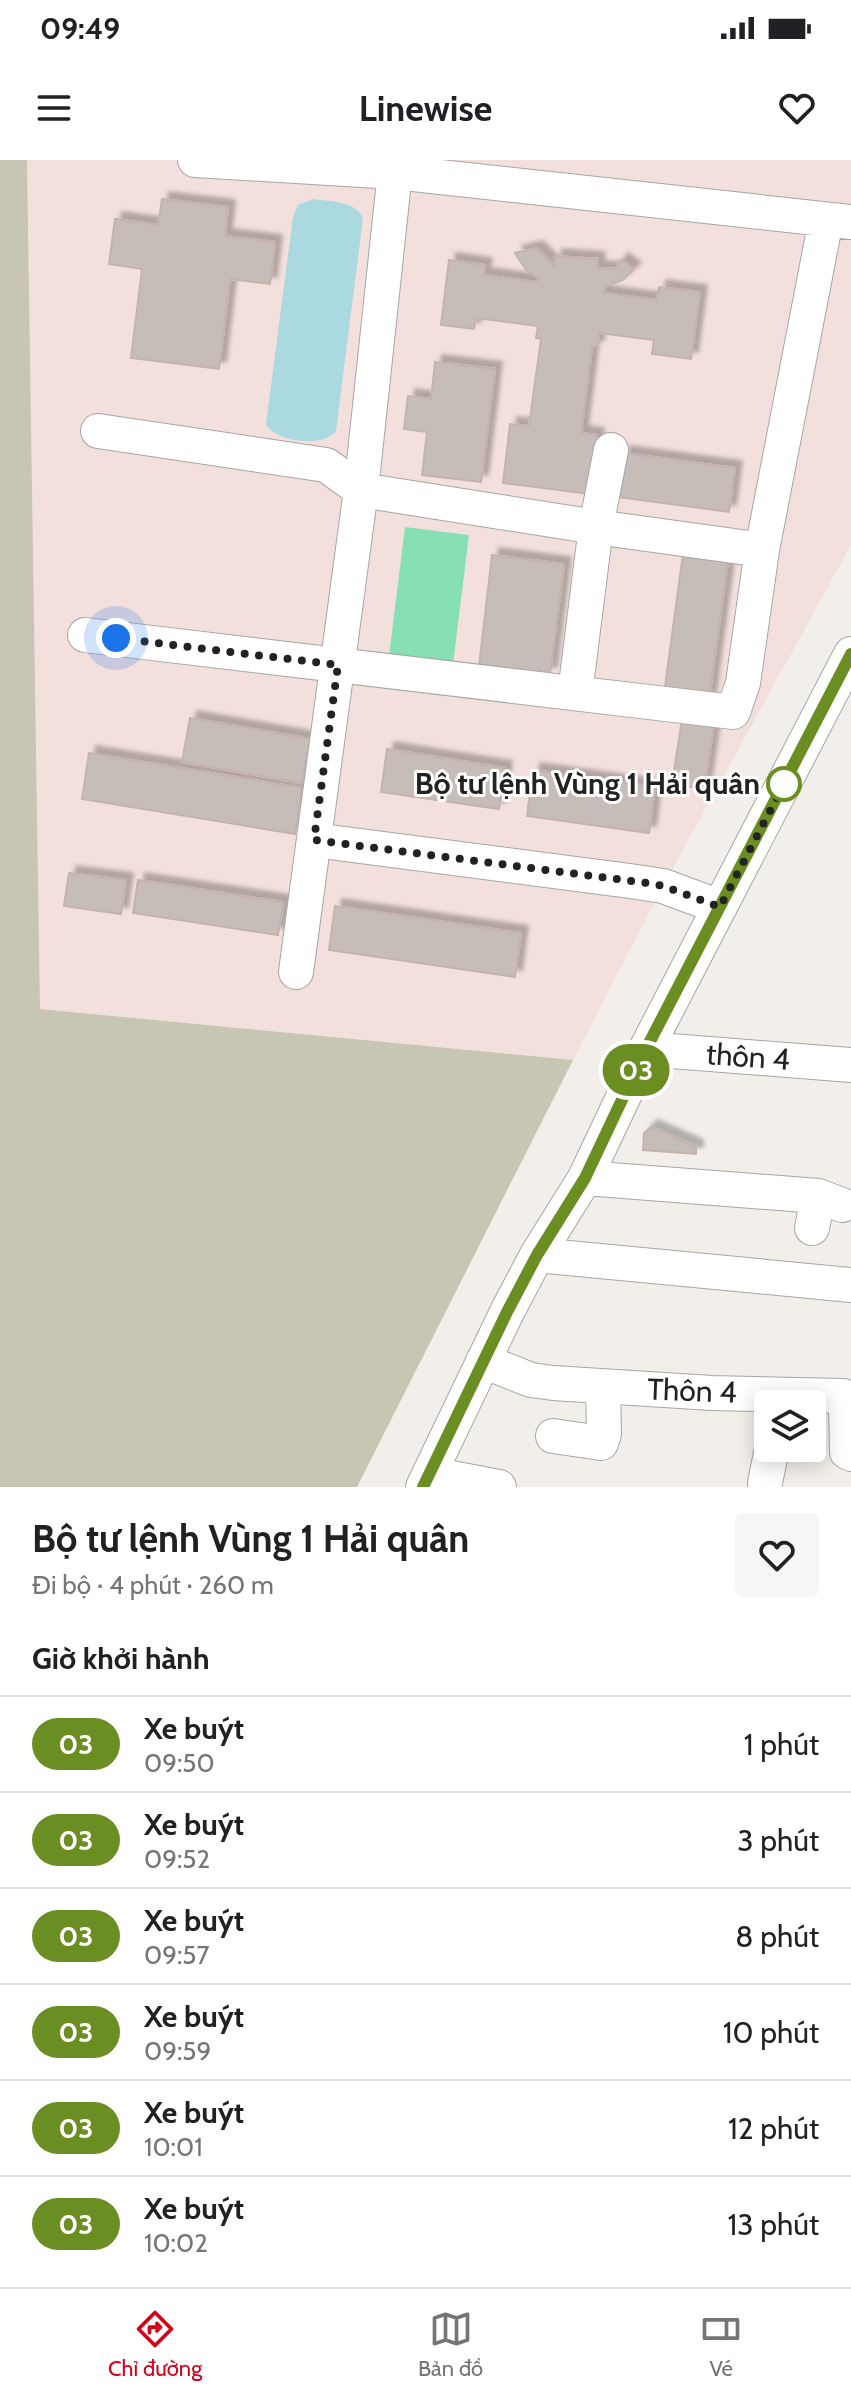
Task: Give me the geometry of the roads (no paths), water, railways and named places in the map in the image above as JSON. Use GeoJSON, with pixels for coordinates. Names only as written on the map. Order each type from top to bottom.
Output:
{"type":"FeatureCollection","features":[{"type":"Feature","properties":{"kind":"street"},"geometry":{"type":"LineString","coordinates":[[85,635],[733,712],[743,683],[762,550],[838,221],[395,172],[195,160]]}},
{"type":"Feature","properties":{"kind":"street"},"geometry":{"type":"LineString","coordinates":[[296,972],[361,490],[395,172]]}},
{"type":"Feature","properties":{"kind":"street"},"geometry":{"type":"LineString","coordinates":[[98,431],[326,465],[361,490],[762,550]]}},
{"type":"Feature","properties":{"kind":"street"},"geometry":{"type":"LineString","coordinates":[[575,693],[596,527],[611,450]]}},
{"type":"Feature","properties":{"kind":"street"},"geometry":{"type":"LineString","coordinates":[[499,1487],[426,1480],[537,1255],[585,1178],[646,1049],[851,654]]}},
{"type":"Feature","properties":{"kind":"street"},"geometry":{"type":"LineString","coordinates":[[314,840],[663,886],[720,907]]}},
{"type":"Feature","properties":{"kind":"street","name":"thôn 4"},"geometry":{"type":"LineString","coordinates":[[646,1049],[851,1065]]}},
{"type":"Feature","properties":{"kind":"street"},"geometry":{"type":"LineString","coordinates":[[585,1178],[824,1210]]}},
{"type":"Feature","properties":{"kind":"street"},"geometry":{"type":"LineString","coordinates":[[537,1255],[851,1285]]}},
{"type":"Feature","properties":{"kind":"street","name":"Thôn 4"},"geometry":{"type":"LineString","coordinates":[[483,1361],[531,1380],[754,1397]]}},
{"type":"Feature","properties":{"kind":"street"},"geometry":{"type":"LineString","coordinates":[[553,1436],[601,1443],[604,1434],[603,1387]]}},
{"type":"Feature","properties":{"kind":"street","name":"Thôn 4"},"geometry":{"type":"LineString","coordinates":[[826,1395],[847,1393],[847,1452],[851,1454]]}},
{"type":"Feature","properties":{"kind":"street"},"geometry":{"type":"LineString","coordinates":[[765,1483],[769,1462]]}},
{"type":"Feature","properties":{"kind":"water"},"geometry":{"type":"Polygon","coordinates":[[[313,199],[348,205],[363,218],[336,431],[321,440],[300,441],[279,435],[266,424],[293,217],[298,205],[313,199]]]}},
{"type":"Feature","properties":{"kind":"place","name":"Bộ tư lệnh Vùng 1 Hải quân"},"geometry":{"type":"Point","coordinates":[784,784]}}]}
